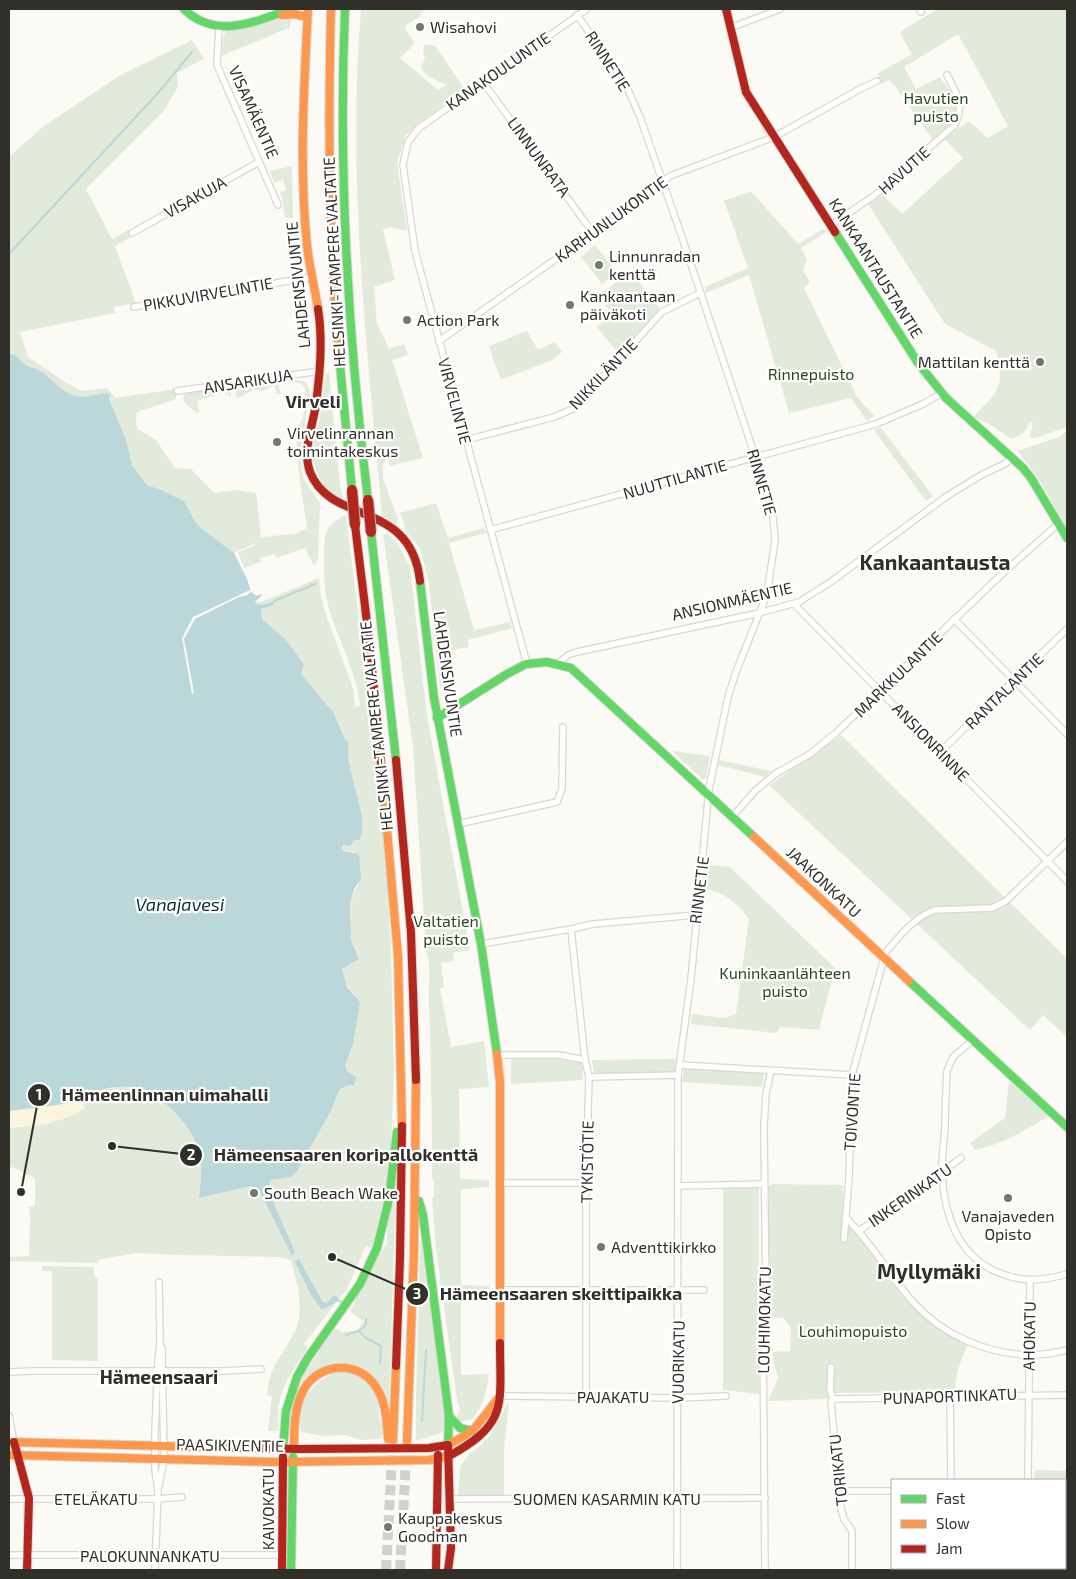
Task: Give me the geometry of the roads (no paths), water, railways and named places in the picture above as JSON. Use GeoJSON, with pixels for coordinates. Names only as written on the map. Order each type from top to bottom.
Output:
{"type":"FeatureCollection","features":[{"type":"Feature","properties":{"kind":"main road"},"geometry":{"type":"LineString","coordinates":[[184,9],[199,21],[219,28],[291,9]]}},
{"type":"Feature","properties":{"kind":"main road","name":"HELSINKI-TAMPERE VALTATIE"},"geometry":{"type":"LineString","coordinates":[[331,9],[328,106],[332,263],[352,490],[384,784],[398,954],[403,1175],[400,1289],[391,1440]]}},
{"type":"Feature","properties":{"kind":"main road","name":"HELSINKI-TAMPERE VALTATIE"},"geometry":{"type":"LineString","coordinates":[[345,9],[342,105],[346,261],[352,350],[399,795],[411,932],[415,1056],[416,1192],[408,1441]]}},
{"type":"Feature","properties":{"kind":"main road","name":"KANKAANTAUSTANTIE"},"geometry":{"type":"LineString","coordinates":[[726,9],[746,92],[918,363],[942,394],[1012,458],[1031,478],[1067,538]]}},
{"type":"Feature","properties":{"kind":"main road"},"geometry":{"type":"LineString","coordinates":[[270,16],[307,13]]}},
{"type":"Feature","properties":{"kind":"main road","name":"LAHDENSIVUNTIE"},"geometry":{"type":"LineString","coordinates":[[307,13],[303,186],[306,235],[321,338],[320,371],[307,458],[308,465],[315,482],[326,498],[387,524],[396,530],[411,549],[419,569],[437,718],[481,944],[498,1055],[500,1082],[500,1396],[498,1411],[486,1429],[472,1442],[445,1449]]}},
{"type":"Feature","properties":{"kind":"main road","name":"ANSIONMÄENTIE"},"geometry":{"type":"LineString","coordinates":[[437,718],[514,669],[527,664],[545,661],[559,663]]}},
{"type":"Feature","properties":{"kind":"main road","name":"JAAKONKATU"},"geometry":{"type":"LineString","coordinates":[[559,663],[571,668],[1067,1127]]}},
{"type":"Feature","properties":{"kind":"main road","name":"KAIVOKATU"},"geometry":{"type":"LineString","coordinates":[[290,1570],[287,1555],[288,1461],[283,1449],[286,1412],[297,1376],[361,1284],[378,1245],[390,1191],[396,1136],[401,1112]]}},
{"type":"Feature","properties":{"kind":"main road"},"geometry":{"type":"LineString","coordinates":[[416,1192],[422,1215],[449,1416],[445,1449],[450,1499],[451,1548],[448,1570]]}},
{"type":"Feature","properties":{"kind":"main road","name":"KAIVOKATU"},"geometry":{"type":"LineString","coordinates":[[288,1461],[294,1449],[296,1417],[304,1390],[317,1374],[328,1368],[339,1366],[351,1368],[362,1372],[375,1385],[382,1398],[391,1440]]}},
{"type":"Feature","properties":{"kind":"main road"},"geometry":{"type":"LineString","coordinates":[[436,1570],[437,1460],[445,1449],[483,1420],[491,1406],[500,1396]]}},
{"type":"Feature","properties":{"kind":"main road"},"geometry":{"type":"LineString","coordinates":[[449,1416],[460,1428],[472,1430]]}},
{"type":"Feature","properties":{"kind":"main road"},"geometry":{"type":"LineString","coordinates":[[11,1442],[13,1455],[29,1498],[27,1570]]}},
{"type":"Feature","properties":{"kind":"main road","name":"PAASIKIVENTIE"},"geometry":{"type":"LineString","coordinates":[[11,1442],[283,1449],[445,1449]]}},
{"type":"Feature","properties":{"kind":"main road","name":"PAASIKIVENTIE"},"geometry":{"type":"LineString","coordinates":[[13,1455],[288,1461],[437,1460]]}},
{"type":"Feature","properties":{"kind":"main road","name":"KAIVOKATU"},"geometry":{"type":"LineString","coordinates":[[282,1570],[287,1555]]}},
{"type":"Feature","properties":{"kind":"street","name":"KANAKOULUNTIE"},"geometry":{"type":"LineString","coordinates":[[411,137],[429,120],[587,9]]}},
{"type":"Feature","properties":{"kind":"street"},"geometry":{"type":"LineString","coordinates":[[730,28],[780,9]]}},
{"type":"Feature","properties":{"kind":"street","name":"RINNETIE"},"geometry":{"type":"LineString","coordinates":[[577,15],[626,85],[640,117],[684,240],[772,507],[775,540],[767,594],[728,697],[714,762],[680,1065]]}},
{"type":"Feature","properties":{"kind":"street","name":"VISAMÄENTIE"},"geometry":{"type":"LineString","coordinates":[[219,28],[216,65],[278,205]]}},
{"type":"Feature","properties":{"kind":"street","name":"HAVUTIE"},"geometry":{"type":"LineString","coordinates":[[831,225],[875,195],[955,125],[960,111],[960,102],[947,75]]}},
{"type":"Feature","properties":{"kind":"street","name":"KARHUNLUKONTIE"},"geometry":{"type":"LineString","coordinates":[[439,342],[670,176],[774,137],[877,81]]}},
{"type":"Feature","properties":{"kind":"street","name":"LINNUNRATA"},"geometry":{"type":"LineString","coordinates":[[483,82],[593,233]]}},
{"type":"Feature","properties":{"kind":"street","name":"VIRVELINTIE"},"geometry":{"type":"LineString","coordinates":[[411,137],[404,156],[404,182],[414,251],[527,664]]}},
{"type":"Feature","properties":{"kind":"street","name":"VISAKUJA"},"geometry":{"type":"LineString","coordinates":[[132,233],[259,162]]}},
{"type":"Feature","properties":{"kind":"street","name":"PIKKUVIRVELINTIE"},"geometry":{"type":"LineString","coordinates":[[134,307],[312,277]]}},
{"type":"Feature","properties":{"kind":"street","name":"NIKKILÄNTIE"},"geometry":{"type":"LineString","coordinates":[[466,440],[554,417],[575,408],[662,312],[700,293]]}},
{"type":"Feature","properties":{"kind":"street","name":"ANSARIKUJA"},"geometry":{"type":"LineString","coordinates":[[177,391],[320,371]]}},
{"type":"Feature","properties":{"kind":"street","name":"NUUTTILANTIE"},"geometry":{"type":"LineString","coordinates":[[490,530],[876,424],[942,394]]}},
{"type":"Feature","properties":{"kind":"street","name":"ANSIONMÄENTIE"},"geometry":{"type":"LineString","coordinates":[[559,663],[568,655],[577,652],[759,613],[800,602],[832,581],[946,496],[983,474],[1006,464],[1012,458]]}},
{"type":"Feature","properties":{"kind":"street","name":"MARKKULANTIE"},"geometry":{"type":"LineString","coordinates":[[732,817],[775,774],[810,754],[837,732],[881,692],[954,619],[1058,524]]}},
{"type":"Feature","properties":{"kind":"street","name":"ANSIONRINNE"},"geometry":{"type":"LineString","coordinates":[[794,604],[1067,881]]}},
{"type":"Feature","properties":{"kind":"street"},"geometry":{"type":"LineString","coordinates":[[954,619],[1067,734]]}},
{"type":"Feature","properties":{"kind":"street","name":"RANTALANTIE"},"geometry":{"type":"LineString","coordinates":[[940,752],[1067,629]]}},
{"type":"Feature","properties":{"kind":"street"},"geometry":{"type":"LineString","coordinates":[[458,824],[557,802],[562,790],[563,727]]}},
{"type":"Feature","properties":{"kind":"street"},"geometry":{"type":"LineString","coordinates":[[883,957],[919,917],[935,910],[992,908],[1006,901],[1067,842]]}},
{"type":"Feature","properties":{"kind":"street"},"geometry":{"type":"LineString","coordinates":[[481,944],[593,924],[696,915]]}},
{"type":"Feature","properties":{"kind":"street","name":"TYKISTÖTIE"},"geometry":{"type":"LineString","coordinates":[[571,929],[585,1060],[589,1077],[586,1183],[586,1397]]}},
{"type":"Feature","properties":{"kind":"street","name":"TOIVONTIE"},"geometry":{"type":"LineString","coordinates":[[844,1239],[852,1074],[883,957]]}},
{"type":"Feature","properties":{"kind":"street"},"geometry":{"type":"LineString","coordinates":[[973,1040],[953,1057],[946,1071],[942,1173],[948,1213],[955,1231],[966,1249],[988,1268],[1010,1277],[1030,1281],[1067,1274]]}},
{"type":"Feature","properties":{"kind":"street"},"geometry":{"type":"LineString","coordinates":[[498,1055],[559,1055],[585,1060]]}},
{"type":"Feature","properties":{"kind":"street"},"geometry":{"type":"LineString","coordinates":[[680,1065],[852,1074]]}},
{"type":"Feature","properties":{"kind":"street","name":"VUORIKATU"},"geometry":{"type":"LineString","coordinates":[[677,1570],[678,1075],[680,1065]]}},
{"type":"Feature","properties":{"kind":"street","name":"LOUHIMOKATU"},"geometry":{"type":"LineString","coordinates":[[765,1570],[763,1336],[766,1308],[764,1126],[766,1093],[771,1070]]}},
{"type":"Feature","properties":{"kind":"street"},"geometry":{"type":"LineString","coordinates":[[589,1077],[678,1075]]}},
{"type":"Feature","properties":{"kind":"street","name":"INKERINKATU"},"geometry":{"type":"LineString","coordinates":[[859,1230],[961,1158]]}},
{"type":"Feature","properties":{"kind":"street"},"geometry":{"type":"LineString","coordinates":[[500,1183],[586,1183]]}},
{"type":"Feature","properties":{"kind":"street"},"geometry":{"type":"LineString","coordinates":[[678,1186],[764,1184]]}},
{"type":"Feature","properties":{"kind":"street"},"geometry":{"type":"LineString","coordinates":[[846,1218],[859,1230],[914,1303],[950,1332],[973,1343],[1006,1352],[1029,1355],[1067,1350]]}},
{"type":"Feature","properties":{"kind":"street","name":"AHOKATU"},"geometry":{"type":"LineString","coordinates":[[1028,1479],[1030,1281]]}},
{"type":"Feature","properties":{"kind":"street"},"geometry":{"type":"LineString","coordinates":[[155,1570],[158,1491],[155,1470],[160,1458],[160,1370],[163,1353],[160,1342],[159,1282]]}},
{"type":"Feature","properties":{"kind":"street"},"geometry":{"type":"LineString","coordinates":[[500,1290],[704,1290]]}},
{"type":"Feature","properties":{"kind":"street","name":"TORIKATU"},"geometry":{"type":"LineString","coordinates":[[831,1367],[830,1389],[833,1399],[831,1402],[840,1491],[844,1519],[852,1531],[852,1570]]}},
{"type":"Feature","properties":{"kind":"street"},"geometry":{"type":"LineString","coordinates":[[9,1372],[225,1371],[261,1369]]}},
{"type":"Feature","properties":{"kind":"street","name":"PUNAPORTINKATU"},"geometry":{"type":"LineString","coordinates":[[833,1399],[950,1398],[1028,1394],[1067,1395]]}},
{"type":"Feature","properties":{"kind":"street","name":"PAJAKATU"},"geometry":{"type":"LineString","coordinates":[[500,1396],[677,1398],[726,1396]]}},
{"type":"Feature","properties":{"kind":"street"},"geometry":{"type":"LineString","coordinates":[[950,1398],[951,1479]]}},
{"type":"Feature","properties":{"kind":"street"},"geometry":{"type":"LineString","coordinates":[[9,1416],[11,1442]]}},
{"type":"Feature","properties":{"kind":"street"},"geometry":{"type":"LineString","coordinates":[[840,1491],[891,1491]]}},
{"type":"Feature","properties":{"kind":"street","name":"ETELÄKATU"},"geometry":{"type":"LineString","coordinates":[[9,1498],[157,1499],[182,1496]]}},
{"type":"Feature","properties":{"kind":"street","name":"SUOMEN KASARMIN KATU"},"geometry":{"type":"LineString","coordinates":[[450,1499],[765,1498]]}},
{"type":"Feature","properties":{"kind":"street","name":"PALOKUNNANKATU"},"geometry":{"type":"LineString","coordinates":[[9,1555],[287,1555]]}},
{"type":"Feature","properties":{"kind":"water","name":"Vanajavesi"},"geometry":{"type":"Polygon","coordinates":[[[9,354],[16,356],[24,364],[39,370],[70,394],[86,396],[106,393],[111,395],[109,399],[126,439],[132,465],[147,485],[184,501],[197,525],[234,553],[247,579],[251,592],[257,596],[262,595],[255,602],[256,604],[262,605],[274,601],[273,605],[261,609],[262,619],[285,639],[304,664],[301,674],[333,712],[349,744],[348,754],[360,807],[362,831],[359,840],[354,840],[350,846],[344,845],[342,847],[343,851],[359,854],[361,879],[354,889],[350,905],[350,918],[351,941],[359,959],[342,969],[347,987],[360,1002],[353,1044],[345,1066],[348,1072],[356,1077],[354,1085],[340,1089],[331,1111],[296,1173],[290,1177],[271,1180],[269,1185],[271,1197],[295,1252],[292,1256],[259,1190],[251,1186],[199,1198],[201,1163],[196,1142],[190,1131],[173,1111],[153,1095],[131,1087],[114,1087],[97,1091],[82,1099],[71,1102],[9,1111],[9,354]]]}},
{"type":"Feature","properties":{"kind":"water"},"geometry":{"type":"Polygon","coordinates":[[[299,1259],[322,1301],[326,1303],[334,1295],[339,1298],[334,1304],[321,1309],[311,1295],[295,1262],[299,1259]]]}},
{"type":"Feature","properties":{"kind":"waterway"},"geometry":{"type":"LineString","coordinates":[[9,254],[158,93],[192,52]]}},
{"type":"Feature","properties":{"kind":"waterway"},"geometry":{"type":"LineString","coordinates":[[274,601],[315,584]]}},
{"type":"Feature","properties":{"kind":"waterway"},"geometry":{"type":"LineString","coordinates":[[337,1300],[341,1302]]}},
{"type":"Feature","properties":{"kind":"waterway"},"geometry":{"type":"LineString","coordinates":[[366,1319],[366,1325],[359,1331],[366,1338],[381,1346],[380,1363]]}},
{"type":"Feature","properties":{"kind":"waterway"},"geometry":{"type":"LineString","coordinates":[[346,1335],[358,1331]]}},
{"type":"Feature","properties":{"kind":"waterway"},"geometry":{"type":"LineString","coordinates":[[422,1421],[426,1350]]}},
{"type":"Feature","properties":{"kind":"tunnel"},"geometry":{"type":"LineString","coordinates":[[386,1570],[393,1441]]}},
{"type":"Feature","properties":{"kind":"tunnel"},"geometry":{"type":"LineString","coordinates":[[400,1570],[407,1441]]}},
{"type":"Feature","properties":{"kind":"place","name":"Wisahovi"},"geometry":{"type":"Point","coordinates":[420,27]}},
{"type":"Feature","properties":{"kind":"place","name":"Linnunradan kenttä"},"geometry":{"type":"Point","coordinates":[599,265]}},
{"type":"Feature","properties":{"kind":"place","name":"Kankaantaan päiväkoti"},"geometry":{"type":"Point","coordinates":[570,305]}},
{"type":"Feature","properties":{"kind":"place","name":"Action Park"},"geometry":{"type":"Point","coordinates":[407,320]}},
{"type":"Feature","properties":{"kind":"place","name":"Mattilan kenttä"},"geometry":{"type":"Point","coordinates":[1040,362]}},
{"type":"Feature","properties":{"kind":"place","name":"Virvelinrannan toimintakeskus"},"geometry":{"type":"Point","coordinates":[277,442]}},
{"type":"Feature","properties":{"kind":"place","name":"Hämeensaaren koripallokenttä"},"geometry":{"type":"Point","coordinates":[112,1146]}},
{"type":"Feature","properties":{"kind":"place","name":"Hämeenlinnan uimahalli"},"geometry":{"type":"Point","coordinates":[21,1192]}},
{"type":"Feature","properties":{"kind":"place","name":"South Beach Wake"},"geometry":{"type":"Point","coordinates":[254,1193]}},
{"type":"Feature","properties":{"kind":"place","name":"Vanajaveden Opisto"},"geometry":{"type":"Point","coordinates":[1008,1198]}},
{"type":"Feature","properties":{"kind":"place","name":"Adventtikirkko"},"geometry":{"type":"Point","coordinates":[601,1247]}},
{"type":"Feature","properties":{"kind":"place","name":"Hämeensaaren skeittipaikka"},"geometry":{"type":"Point","coordinates":[332,1257]}},
{"type":"Feature","properties":{"kind":"place","name":"Kauppakeskus Goodman"},"geometry":{"type":"Point","coordinates":[388,1527]}},
{"type":"Feature","properties":{"kind":"district","name":"Virveli"},"geometry":{"type":"Point","coordinates":[313,402]}},
{"type":"Feature","properties":{"kind":"district","name":"Kankaantausta"},"geometry":{"type":"Point","coordinates":[935,563]}},
{"type":"Feature","properties":{"kind":"district","name":"Myllymäki"},"geometry":{"type":"Point","coordinates":[929,1272]}},
{"type":"Feature","properties":{"kind":"district","name":"Hämeensaari"},"geometry":{"type":"Point","coordinates":[159,1377]}},
{"type":"Feature","properties":{"kind":"park label","name":"Havutien puisto"},"geometry":{"type":"Point","coordinates":[936,107]}},
{"type":"Feature","properties":{"kind":"park label","name":"Rinnepuisto"},"geometry":{"type":"Point","coordinates":[811,374]}},
{"type":"Feature","properties":{"kind":"park label","name":"Valtatien puisto"},"geometry":{"type":"Point","coordinates":[446,930]}},
{"type":"Feature","properties":{"kind":"park label","name":"Kuninkaanlähteen puisto"},"geometry":{"type":"Point","coordinates":[785,982]}},
{"type":"Feature","properties":{"kind":"park label","name":"Louhimopuisto"},"geometry":{"type":"Point","coordinates":[853,1331]}}]}
